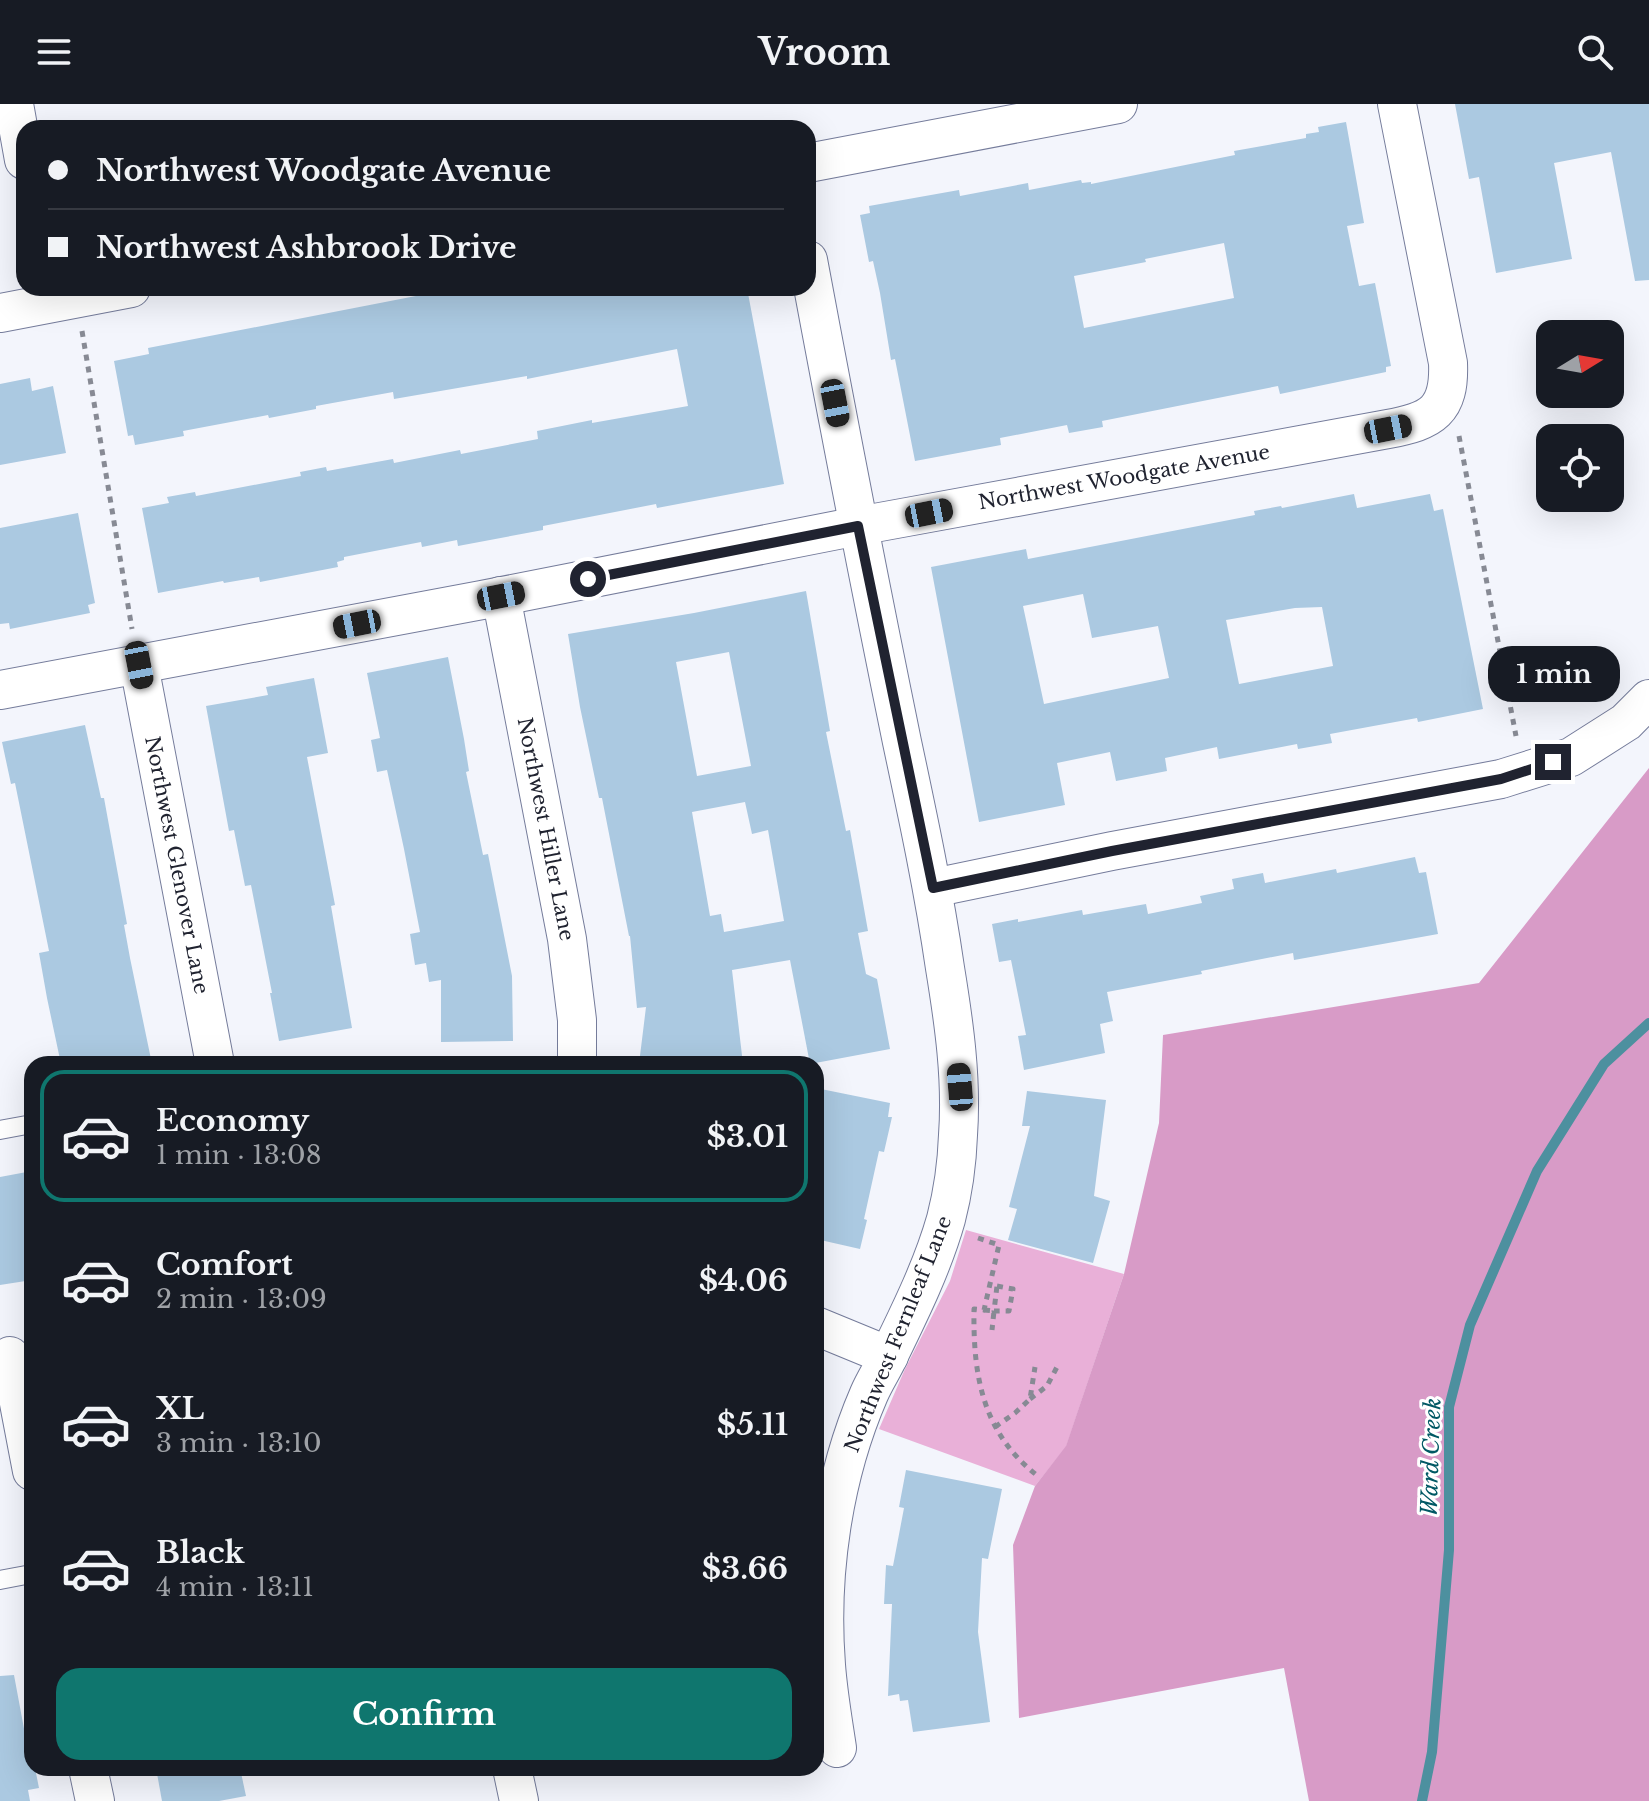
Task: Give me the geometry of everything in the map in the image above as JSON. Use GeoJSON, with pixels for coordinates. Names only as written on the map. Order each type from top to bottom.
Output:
{"type":"FeatureCollection","features":[{"type":"Feature","properties":{"kind":"street"},"geometry":{"type":"LineString","coordinates":[[816,161],[1118,104]]}},
{"type":"Feature","properties":{"kind":"street"},"geometry":{"type":"LineString","coordinates":[[1397,104],[1448,363],[1447,390],[1440,405]]}},
{"type":"Feature","properties":{"kind":"street"},"geometry":{"type":"LineString","coordinates":[[0,313],[49,296]]}},
{"type":"Feature","properties":{"kind":"street","name":"Northwest Fernleaf Lane"},"geometry":{"type":"LineString","coordinates":[[815,296],[858,526],[933,888],[954,1022],[960,1087],[953,1184],[945,1221],[925,1277],[869,1394],[844,1469],[829,1548],[824,1627],[837,1748]]}},
{"type":"Feature","properties":{"kind":"street","name":"Northwest Woodgate Avenue"},"geometry":{"type":"LineString","coordinates":[[0,690],[858,526],[1412,425],[1432,415],[1440,405]]}},
{"type":"Feature","properties":{"kind":"street","name":"Northwest Hiller Lane"},"geometry":{"type":"LineString","coordinates":[[501,596],[567,939],[577,1020],[578,1056]]}},
{"type":"Feature","properties":{"kind":"street","name":"Northwest Glenover Lane"},"geometry":{"type":"LineString","coordinates":[[139,665],[213,1056]]}},
{"type":"Feature","properties":{"kind":"street"},"geometry":{"type":"LineString","coordinates":[[933,888],[1112,851],[1501,779],[1571,757],[1626,722],[1649,699]]}},
{"type":"Feature","properties":{"kind":"street"},"geometry":{"type":"LineString","coordinates":[[824,1329],[889,1356]]}},
{"type":"Feature","properties":{"kind":"street"},"geometry":{"type":"LineString","coordinates":[[14,1355],[24,1419]]}},
{"type":"Feature","properties":{"kind":"street"},"geometry":{"type":"LineString","coordinates":[[90,1776],[95,1801]]}},
{"type":"Feature","properties":{"kind":"street"},"geometry":{"type":"LineString","coordinates":[[514,1776],[519,1801]]}},
{"type":"Feature","properties":{"kind":"lane"},"geometry":{"type":"LineString","coordinates":[[0,1130],[24,1126]]}},
{"type":"Feature","properties":{"kind":"lane"},"geometry":{"type":"LineString","coordinates":[[0,1580],[24,1575]]}},
{"type":"Feature","properties":{"kind":"path"},"geometry":{"type":"LineString","coordinates":[[82,330],[139,665]]}},
{"type":"Feature","properties":{"kind":"path"},"geometry":{"type":"LineString","coordinates":[[1440,405],[1460,437],[1523,773]]}},
{"type":"Feature","properties":{"kind":"path"},"geometry":{"type":"LineString","coordinates":[[975,1238],[999,1245],[984,1310]]}},
{"type":"Feature","properties":{"kind":"path"},"geometry":{"type":"LineString","coordinates":[[992,1330],[994,1311],[997,1286],[1013,1289],[1009,1311],[994,1311],[974,1309],[973,1348],[978,1381],[995,1427],[1022,1464],[1038,1476]]}},
{"type":"Feature","properties":{"kind":"path"},"geometry":{"type":"LineString","coordinates":[[1030,1399],[1035,1367]]}},
{"type":"Feature","properties":{"kind":"path"},"geometry":{"type":"LineString","coordinates":[[995,1427],[1047,1386],[1057,1367]]}},
{"type":"Feature","properties":{"kind":"shaded area"},"geometry":{"type":"Polygon","coordinates":[[[1649,768],[1649,1801],[1309,1801],[1284,1668],[1019,1718],[1013,1545],[1035,1486],[1066,1446],[1124,1274],[1159,1123],[1163,1035],[1479,983],[1649,768]]]}},
{"type":"Feature","properties":{"kind":"shaded area"},"geometry":{"type":"Polygon","coordinates":[[[966,1230],[1124,1274],[1066,1447],[1035,1486],[879,1429],[905,1369],[950,1281],[966,1230]]]}},
{"type":"Feature","properties":{"kind":"building"},"geometry":{"type":"Polygon","coordinates":[[[1455,104],[1649,104],[1649,280],[1635,281],[1611,152],[1554,163],[1572,259],[1496,273],[1479,177],[1469,179],[1455,104]]]}},
{"type":"Feature","properties":{"kind":"building"},"geometry":{"type":"Polygon","coordinates":[[[1346,122],[1364,223],[1347,226],[1359,286],[1375,283],[1391,366],[1386,367],[1386,372],[1280,394],[1278,386],[1102,421],[1103,427],[1069,433],[1067,425],[1000,438],[1001,445],[915,461],[895,359],[891,360],[880,293],[873,261],[869,262],[860,215],[870,213],[869,206],[959,190],[960,196],[1028,183],[1029,190],[1081,180],[1082,183],[1091,184],[1306,138],[1306,134],[1319,132],[1318,127],[1346,122]],[[1224,243],[1074,276],[1084,328],[1234,298],[1224,243]]]}},
{"type":"Feature","properties":{"kind":"building"},"geometry":{"type":"Polygon","coordinates":[[[416,296],[749,296],[784,484],[657,508],[656,504],[458,546],[457,540],[422,547],[421,542],[344,557],[344,560],[337,562],[338,567],[260,582],[259,577],[158,593],[142,508],[169,503],[167,497],[195,492],[196,496],[301,476],[300,472],[326,467],[327,471],[393,459],[394,463],[460,450],[461,454],[538,439],[537,431],[688,406],[677,349],[527,379],[527,376],[394,399],[393,392],[269,418],[268,415],[183,431],[184,436],[135,445],[133,435],[128,436],[114,361],[149,354],[148,348],[416,296]]]}},
{"type":"Feature","properties":{"kind":"building"},"geometry":{"type":"Polygon","coordinates":[[[30,378],[32,391],[53,386],[66,453],[0,465],[0,384],[30,378]]]}},
{"type":"Feature","properties":{"kind":"building"},"geometry":{"type":"Polygon","coordinates":[[[1354,494],[1357,508],[1430,494],[1434,511],[1443,509],[1483,709],[1330,734],[1332,743],[1298,749],[1297,744],[1219,759],[1217,747],[1165,758],[1167,771],[1116,781],[1110,752],[1057,763],[1065,805],[979,822],[931,567],[1026,549],[1028,559],[1255,515],[1254,511],[1354,494]],[[1083,594],[1023,606],[1044,704],[1169,678],[1158,626],[1092,638],[1083,594]],[[1322,607],[1295,608],[1226,620],[1239,684],[1333,666],[1322,607]]]}},
{"type":"Feature","properties":{"kind":"building"},"geometry":{"type":"Polygon","coordinates":[[[78,513],[95,603],[88,605],[90,613],[10,629],[9,623],[0,624],[0,528],[78,513]]]}},
{"type":"Feature","properties":{"kind":"building"},"geometry":{"type":"Polygon","coordinates":[[[806,591],[830,731],[826,732],[846,831],[850,830],[868,931],[858,933],[866,974],[877,979],[890,1049],[824,1061],[824,1056],[808,1056],[790,960],[732,970],[742,1056],[640,1056],[646,1007],[637,1008],[630,936],[580,707],[568,634],[806,591]],[[729,652],[676,662],[697,776],[751,766],[729,652]],[[745,802],[692,812],[710,916],[721,914],[724,932],[784,921],[768,830],[752,834],[745,802]]]}},
{"type":"Feature","properties":{"kind":"building"},"geometry":{"type":"Polygon","coordinates":[[[448,657],[464,739],[469,771],[466,772],[483,855],[488,854],[512,976],[513,1041],[441,1042],[441,980],[429,982],[426,963],[415,965],[410,934],[420,932],[404,849],[387,770],[377,772],[371,740],[380,738],[367,673],[448,657]]]}},
{"type":"Feature","properties":{"kind":"building"},"geometry":{"type":"Polygon","coordinates":[[[314,678],[328,753],[307,757],[335,905],[331,906],[352,1028],[279,1041],[251,885],[245,886],[234,830],[229,831],[206,706],[268,695],[266,687],[314,678]]]}},
{"type":"Feature","properties":{"kind":"building"},"geometry":{"type":"Polygon","coordinates":[[[85,725],[101,798],[104,798],[127,924],[124,925],[150,1056],[59,1056],[39,953],[49,951],[15,783],[11,784],[2,742],[85,725]]]}},
{"type":"Feature","properties":{"kind":"building"},"geometry":{"type":"Polygon","coordinates":[[[1415,857],[1419,873],[1426,872],[1438,934],[1294,960],[1293,953],[1107,992],[1113,1021],[1100,1024],[1105,1053],[1024,1070],[1018,1036],[1026,1035],[1011,960],[999,962],[992,924],[1082,910],[1083,915],[1146,904],[1148,914],[1202,903],[1200,896],[1234,889],[1232,879],[1263,873],[1265,883],[1336,869],[1337,873],[1415,857]]]}},
{"type":"Feature","properties":{"kind":"building"},"geometry":{"type":"Polygon","coordinates":[[[824,1090],[890,1103],[888,1117],[892,1117],[884,1152],[879,1151],[860,1249],[824,1241],[824,1090]]]}},
{"type":"Feature","properties":{"kind":"building"},"geometry":{"type":"Polygon","coordinates":[[[1027,1091],[1106,1100],[1094,1196],[1110,1201],[1093,1263],[1008,1240],[1017,1209],[1009,1207],[1030,1126],[1022,1126],[1027,1091]]]}},
{"type":"Feature","properties":{"kind":"building"},"geometry":{"type":"Polygon","coordinates":[[[24,1172],[24,1281],[0,1285],[0,1177],[24,1172]]]}},
{"type":"Feature","properties":{"kind":"building"},"geometry":{"type":"Polygon","coordinates":[[[906,1470],[1002,1489],[988,1559],[982,1558],[978,1632],[990,1722],[913,1732],[908,1700],[900,1701],[899,1694],[888,1696],[892,1604],[884,1604],[886,1565],[893,1566],[904,1508],[899,1507],[906,1470]]]}},
{"type":"Feature","properties":{"kind":"building"},"geometry":{"type":"Polygon","coordinates":[[[14,1675],[24,1729],[24,1776],[37,1776],[39,1788],[28,1790],[30,1801],[0,1801],[0,1676],[14,1675]]]}},
{"type":"Feature","properties":{"kind":"building"},"geometry":{"type":"Polygon","coordinates":[[[157,1776],[242,1776],[246,1796],[219,1801],[162,1801],[157,1776]]]}},
{"type":"Feature","properties":{"kind":"waterway","name":"Ward Creek"},"geometry":{"type":"LineString","coordinates":[[1422,1801],[1432,1752],[1449,1550],[1449,1407],[1470,1325],[1537,1171],[1604,1064],[1649,1023]]}},
{"type":"Feature","properties":{"kind":"route"},"geometry":{"type":"LineString","coordinates":[[588,579],[858,526],[933,888],[1112,851],[1501,779],[1553,762]]}}]}
